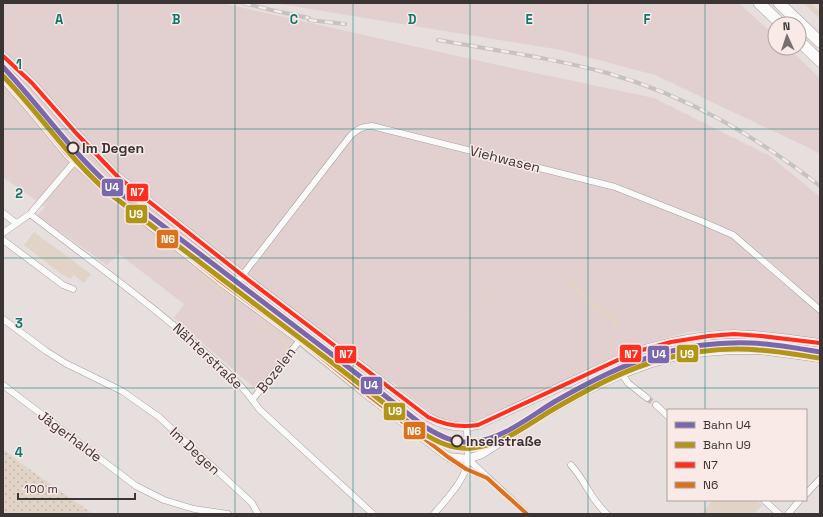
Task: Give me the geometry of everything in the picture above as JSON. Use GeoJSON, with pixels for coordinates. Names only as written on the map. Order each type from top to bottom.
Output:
{"type":"FeatureCollection","features":[{"type":"Feature","properties":{"kind":"highway"},"geometry":{"type":"LineString","coordinates":[[759,3],[773,16]]}},
{"type":"Feature","properties":{"kind":"highway"},"geometry":{"type":"LineString","coordinates":[[779,3],[820,42]]}},
{"type":"Feature","properties":{"kind":"highway"},"geometry":{"type":"LineString","coordinates":[[807,49],[820,61]]}},
{"type":"Feature","properties":{"kind":"street"},"geometry":{"type":"LineString","coordinates":[[3,56],[32,83],[76,133],[118,177],[242,275],[428,417],[447,426],[467,427],[482,424],[635,352],[667,343],[690,338],[735,334],[820,343]]}},
{"type":"Feature","properties":{"kind":"street"},"geometry":{"type":"LineString","coordinates":[[3,78],[68,155],[112,194],[231,290],[300,340],[448,457],[466,469],[487,478]]}},
{"type":"Feature","properties":{"kind":"street","name":"Viehwasen"},"geometry":{"type":"LineString","coordinates":[[231,290],[351,135],[359,129],[372,126],[615,187],[701,221],[733,235],[820,310]]}},
{"type":"Feature","properties":{"kind":"street"},"geometry":{"type":"LineString","coordinates":[[3,233],[30,214],[74,161]]}},
{"type":"Feature","properties":{"kind":"street"},"geometry":{"type":"LineString","coordinates":[[3,213],[16,223]]}},
{"type":"Feature","properties":{"kind":"street","name":"Nähterstraße"},"geometry":{"type":"LineString","coordinates":[[30,214],[172,323],[242,386],[259,409],[373,514]]}},
{"type":"Feature","properties":{"kind":"street"},"geometry":{"type":"LineString","coordinates":[[3,240],[63,285],[73,289]]}},
{"type":"Feature","properties":{"kind":"street","name":"Im Degen"},"geometry":{"type":"LineString","coordinates":[[3,319],[46,351],[65,363],[122,391],[159,417],[252,503],[258,514]]}},
{"type":"Feature","properties":{"kind":"street","name":"Bozelen"},"geometry":{"type":"LineString","coordinates":[[253,399],[300,340]]}},
{"type":"Feature","properties":{"kind":"street"},"geometry":{"type":"LineString","coordinates":[[448,457],[468,459],[482,454],[579,394],[622,374],[677,356],[732,350],[761,350],[820,358]]}},
{"type":"Feature","properties":{"kind":"street"},"geometry":{"type":"LineString","coordinates":[[622,374],[628,383],[647,398]]}},
{"type":"Feature","properties":{"kind":"street","name":"Jägerhalde"},"geometry":{"type":"LineString","coordinates":[[3,385],[136,486],[164,500],[194,509],[228,514]]}},
{"type":"Feature","properties":{"kind":"street"},"geometry":{"type":"LineString","coordinates":[[656,406],[667,415]]}},
{"type":"Feature","properties":{"kind":"street"},"geometry":{"type":"LineString","coordinates":[[434,514],[462,480],[468,459],[467,427]]}},
{"type":"Feature","properties":{"kind":"street"},"geometry":{"type":"LineString","coordinates":[[468,459],[527,514]]}},
{"type":"Feature","properties":{"kind":"street"},"geometry":{"type":"LineString","coordinates":[[571,465],[595,501],[607,514]]}},
{"type":"Feature","properties":{"kind":"street"},"geometry":{"type":"LineString","coordinates":[[807,493],[820,478]]}},
{"type":"Feature","properties":{"kind":"street"},"geometry":{"type":"LineString","coordinates":[[765,501],[780,514]]}},
{"type":"Feature","properties":{"kind":"street"},"geometry":{"type":"LineString","coordinates":[[788,514],[799,501]]}},
{"type":"Feature","properties":{"kind":"shaded area"},"geometry":{"type":"Polygon","coordinates":[[[3,3],[222,3],[493,64],[654,98],[770,156],[820,197],[820,339],[736,329],[688,332],[637,346],[485,417],[467,422],[451,421],[436,417],[392,382],[374,406],[296,344],[258,391],[174,318],[184,304],[119,254],[107,265],[37,215],[45,207],[3,177],[3,3]]]}},
{"type":"Feature","properties":{"kind":"shaded area"},"geometry":{"type":"Polygon","coordinates":[[[274,3],[739,3],[767,29],[767,56],[797,56],[820,78],[820,154],[655,75],[561,50],[274,3]]]}},
{"type":"Feature","properties":{"kind":"shaded area"},"geometry":{"type":"Polygon","coordinates":[[[803,3],[811,3],[820,11],[820,19],[803,3]]]}},
{"type":"Feature","properties":{"kind":"shaded area"},"geometry":{"type":"Polygon","coordinates":[[[34,232],[91,274],[84,283],[74,275],[70,279],[60,273],[24,245],[34,232]]]}},
{"type":"Feature","properties":{"kind":"shaded area"},"geometry":{"type":"Polygon","coordinates":[[[205,275],[239,301],[237,304],[203,278],[205,275]]]}},
{"type":"Feature","properties":{"kind":"shaded area"},"geometry":{"type":"Polygon","coordinates":[[[572,282],[617,321],[619,327],[611,329],[615,324],[596,308],[591,313],[590,312],[594,307],[569,285],[572,282]]]}},
{"type":"Feature","properties":{"kind":"shaded area"},"geometry":{"type":"Polygon","coordinates":[[[494,287],[495,288],[474,316],[478,320],[471,329],[470,328],[476,320],[472,316],[465,324],[460,321],[461,319],[465,322],[470,315],[467,312],[468,311],[473,315],[494,287]]]}},
{"type":"Feature","properties":{"kind":"shaded area"},"geometry":{"type":"Polygon","coordinates":[[[262,322],[291,345],[285,351],[282,349],[286,344],[264,327],[259,328],[256,326],[262,322]]]}},
{"type":"Feature","properties":{"kind":"shaded area"},"geometry":{"type":"Polygon","coordinates":[[[3,449],[22,464],[93,514],[3,514],[3,449]]]}},
{"type":"Feature","properties":{"kind":"shaded area"},"geometry":{"type":"Polygon","coordinates":[[[712,501],[757,501],[762,505],[754,514],[701,514],[712,501]]]}},
{"type":"Feature","properties":{"kind":"tunnel"},"geometry":{"type":"LineString","coordinates":[[647,398],[656,405]]}},
{"type":"Feature","properties":{"kind":"railway"},"geometry":{"type":"LineString","coordinates":[[243,3],[309,18]]}},
{"type":"Feature","properties":{"kind":"railway"},"geometry":{"type":"LineString","coordinates":[[309,20],[345,24]]}},
{"type":"Feature","properties":{"kind":"railway"},"geometry":{"type":"LineString","coordinates":[[438,40],[565,63],[637,82],[693,105],[719,119],[770,150],[820,186]]}},
{"type":"Feature","properties":{"kind":"rail line","name":"U4"},"geometry":{"type":"LineString","coordinates":[[3,67],[67,142],[108,184],[425,427],[448,439],[460,442],[473,442],[495,437],[594,380],[635,362],[675,350],[707,345],[740,343],[777,345],[820,352]]}},
{"type":"Feature","properties":{"kind":"rail line","name":"U9"},"geometry":{"type":"LineString","coordinates":[[3,76],[81,166],[110,194],[421,432],[445,444],[458,448],[472,448],[495,443],[517,432],[584,392],[610,379],[649,363],[675,356],[711,350],[747,349],[774,351],[819,358]]}},
{"type":"Feature","properties":{"kind":"transit line","name":"N7"},"geometry":{"type":"LineString","coordinates":[[3,56],[32,83],[76,133],[118,177],[242,275],[428,417],[440,422],[458,426],[478,425],[635,352],[671,342],[734,334],[820,343]]}},
{"type":"Feature","properties":{"kind":"transit line","name":"N6"},"geometry":{"type":"LineString","coordinates":[[3,78],[68,155],[112,194],[220,281],[300,340],[448,457],[466,469],[487,478],[527,514]]}},
{"type":"Feature","properties":{"kind":"place","name":"Im Degen"},"geometry":{"type":"Point","coordinates":[73,148]}},
{"type":"Feature","properties":{"kind":"place","name":"Inselstraße"},"geometry":{"type":"Point","coordinates":[457,441]}}]}
